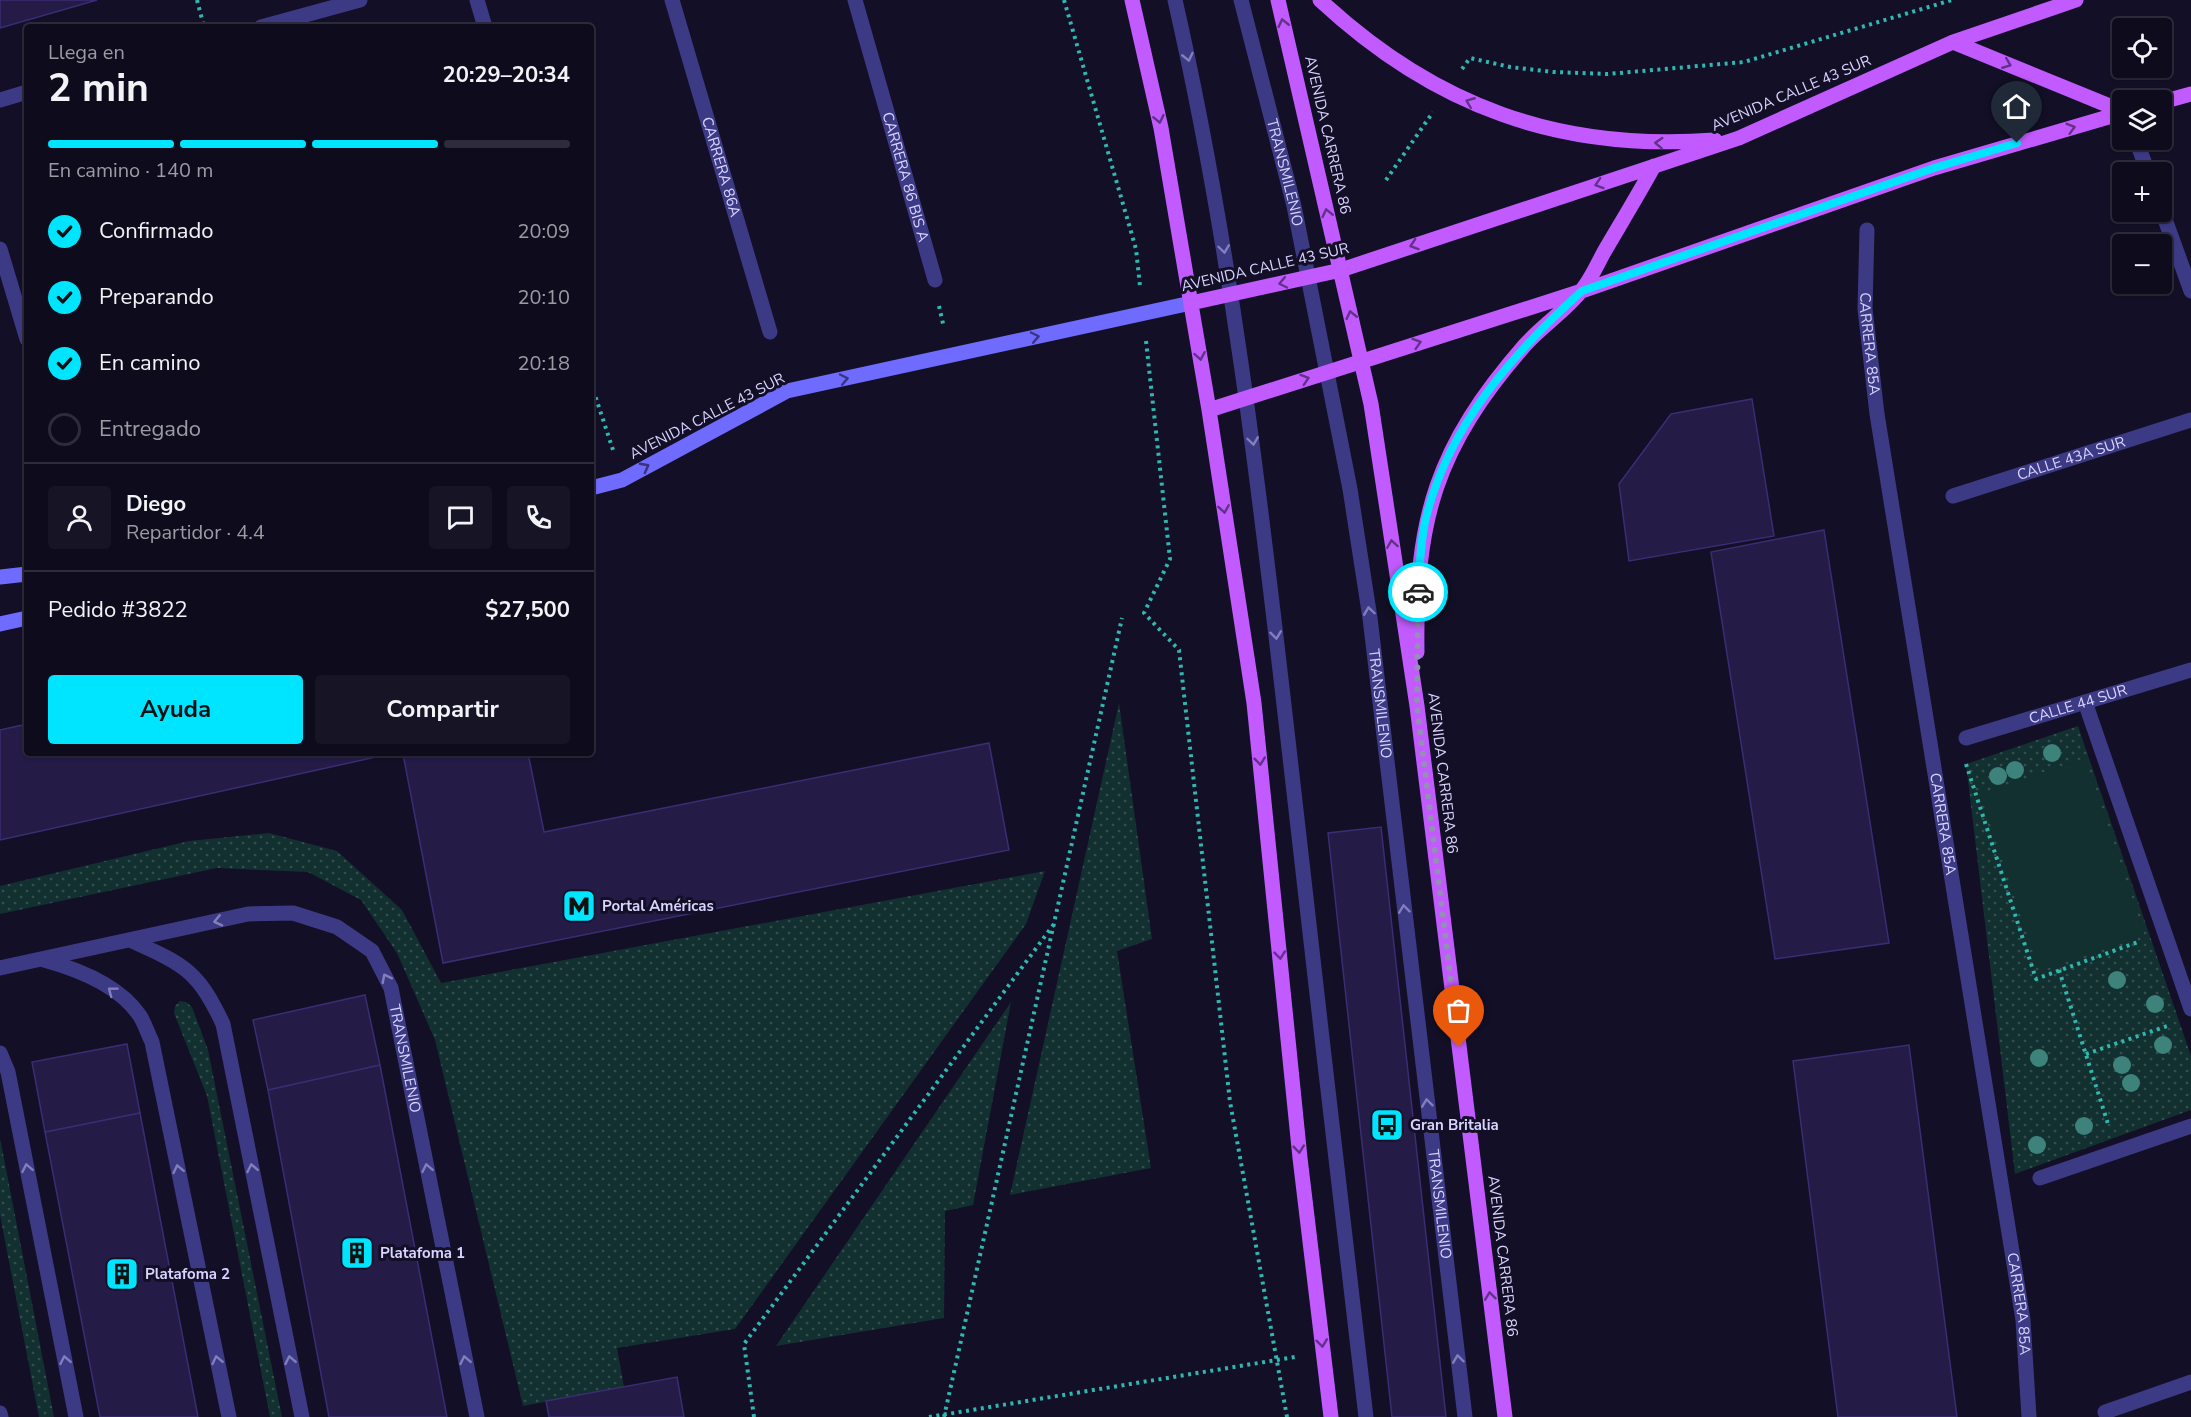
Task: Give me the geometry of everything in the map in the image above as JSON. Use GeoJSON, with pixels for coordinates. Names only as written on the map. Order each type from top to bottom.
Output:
{"type":"FeatureCollection","features":[{"type":"Feature","properties":{"kind":"main road"},"geometry":{"type":"LineString","coordinates":[[1132,0],[1161,128],[1209,410],[1254,703],[1300,1158],[1331,1417]]}},
{"type":"Feature","properties":{"kind":"main road","name":"AVENIDA CARRERA 86"},"geometry":{"type":"LineString","coordinates":[[1278,0],[1362,360],[1417,706],[1505,1417]]}},
{"type":"Feature","properties":{"kind":"main road"},"geometry":{"type":"LineString","coordinates":[[1320,0],[1352,30],[1396,62],[1447,91],[1524,123],[1594,138],[1666,143],[1739,138]]}},
{"type":"Feature","properties":{"kind":"main road","name":"AVENIDA CALLE 43 SUR"},"geometry":{"type":"LineString","coordinates":[[594,487],[622,480],[787,391],[1341,270],[1739,138],[1953,42],[2076,0]]}},
{"type":"Feature","properties":{"kind":"main road"},"geometry":{"type":"LineString","coordinates":[[1953,42],[2112,108]]}},
{"type":"Feature","properties":{"kind":"main road"},"geometry":{"type":"LineString","coordinates":[[2172,99],[2191,94]]}},
{"type":"Feature","properties":{"kind":"main road"},"geometry":{"type":"LineString","coordinates":[[1209,410],[1582,291],[1934,168],[2112,115]]}},
{"type":"Feature","properties":{"kind":"main road"},"geometry":{"type":"LineString","coordinates":[[1417,706],[1416,611],[1421,551],[1426,516],[1447,456],[1481,400],[1501,374],[1543,326],[1582,291],[1654,166]]}},
{"type":"Feature","properties":{"kind":"main road"},"geometry":{"type":"LineString","coordinates":[[0,577],[24,574]]}},
{"type":"Feature","properties":{"kind":"main road"},"geometry":{"type":"LineString","coordinates":[[0,624],[24,619]]}},
{"type":"Feature","properties":{"kind":"street"},"geometry":{"type":"LineString","coordinates":[[295,23],[360,0]]}},
{"type":"Feature","properties":{"kind":"street"},"geometry":{"type":"LineString","coordinates":[[477,0],[484,24]]}},
{"type":"Feature","properties":{"kind":"street","name":"CARRERA 86A"},"geometry":{"type":"LineString","coordinates":[[672,0],[770,333]]}},
{"type":"Feature","properties":{"kind":"street","name":"CARRERA 86 BIS A"},"geometry":{"type":"LineString","coordinates":[[855,0],[935,280]]}},
{"type":"Feature","properties":{"kind":"street"},"geometry":{"type":"LineString","coordinates":[[1175,0],[1201,112],[1246,398],[1366,1417]]}},
{"type":"Feature","properties":{"kind":"street","name":"TRANSMILENIO"},"geometry":{"type":"LineString","coordinates":[[1241,0],[1294,206],[1350,489],[1370,618],[1465,1417]]}},
{"type":"Feature","properties":{"kind":"street"},"geometry":{"type":"LineString","coordinates":[[0,100],[24,93]]}},
{"type":"Feature","properties":{"kind":"street"},"geometry":{"type":"LineString","coordinates":[[2166,222],[2191,291]]}},
{"type":"Feature","properties":{"kind":"street","name":"CARRERA 85A"},"geometry":{"type":"LineString","coordinates":[[1867,230],[1865,309],[1877,414],[2023,1320],[2030,1417]]}},
{"type":"Feature","properties":{"kind":"street"},"geometry":{"type":"LineString","coordinates":[[0,249],[24,329]]}},
{"type":"Feature","properties":{"kind":"street","name":"CALLE 43A SUR"},"geometry":{"type":"LineString","coordinates":[[1953,496],[2191,420]]}},
{"type":"Feature","properties":{"kind":"street","name":"CALLE 44 SUR"},"geometry":{"type":"LineString","coordinates":[[1966,738],[2191,670]]}},
{"type":"Feature","properties":{"kind":"street"},"geometry":{"type":"LineString","coordinates":[[2085,702],[2191,1009]]}},
{"type":"Feature","properties":{"kind":"street","name":"TRANSMILENIO"},"geometry":{"type":"LineString","coordinates":[[0,968],[248,914],[294,914],[337,927],[372,951],[391,988],[477,1417]]}},
{"type":"Feature","properties":{"kind":"street"},"geometry":{"type":"LineString","coordinates":[[132,940],[188,969],[208,992],[223,1024],[302,1417]]}},
{"type":"Feature","properties":{"kind":"street","name":"TRANSMILENIO"},"geometry":{"type":"LineString","coordinates":[[42,959],[81,970],[114,992],[139,1015],[152,1042],[229,1417]]}},
{"type":"Feature","properties":{"kind":"street"},"geometry":{"type":"LineString","coordinates":[[0,1053],[8,1072],[76,1417]]}},
{"type":"Feature","properties":{"kind":"street"},"geometry":{"type":"LineString","coordinates":[[2040,1178],[2191,1126]]}},
{"type":"Feature","properties":{"kind":"street"},"geometry":{"type":"LineString","coordinates":[[2105,1412],[2191,1382]]}},
{"type":"Feature","properties":{"kind":"path"},"geometry":{"type":"LineString","coordinates":[[197,0],[203,24]]}},
{"type":"Feature","properties":{"kind":"path"},"geometry":{"type":"LineString","coordinates":[[1064,0],[1136,249],[1170,559],[1144,613],[1179,650],[1230,1102],[1287,1417]]}},
{"type":"Feature","properties":{"kind":"path"},"geometry":{"type":"LineString","coordinates":[[1386,180],[1470,58],[1510,67],[1553,72],[1608,74],[1734,63],[1952,0]]}},
{"type":"Feature","properties":{"kind":"path"},"geometry":{"type":"LineString","coordinates":[[935,280],[950,356]]}},
{"type":"Feature","properties":{"kind":"path"},"geometry":{"type":"LineString","coordinates":[[594,390],[603,413],[622,480]]}},
{"type":"Feature","properties":{"kind":"path"},"geometry":{"type":"LineString","coordinates":[[944,1416],[1122,618]]}},
{"type":"Feature","properties":{"kind":"path"},"geometry":{"type":"LineString","coordinates":[[1966,763],[2036,979],[2164,933]]}},
{"type":"Feature","properties":{"kind":"path"},"geometry":{"type":"LineString","coordinates":[[754,1417],[744,1344],[1056,921]]}},
{"type":"Feature","properties":{"kind":"path"},"geometry":{"type":"LineString","coordinates":[[2059,970],[2117,1151]]}},
{"type":"Feature","properties":{"kind":"path"},"geometry":{"type":"LineString","coordinates":[[2086,1054],[2181,1022]]}},
{"type":"Feature","properties":{"kind":"path"},"geometry":{"type":"LineString","coordinates":[[929,1417],[1323,1352]]}},
{"type":"Feature","properties":{"kind":"green space"},"geometry":{"type":"Polygon","coordinates":[[[1119,703],[1152,939],[1117,951],[1151,1168],[1010,1195],[1119,703]]]}},
{"type":"Feature","properties":{"kind":"green space"},"geometry":{"type":"Polygon","coordinates":[[[2078,726],[2191,1056],[2191,1110],[2015,1174],[1966,764],[2078,726]]]}},
{"type":"Feature","properties":{"kind":"green space"},"geometry":{"type":"Polygon","coordinates":[[[2085,758],[2144,935],[2040,970],[1981,794],[2085,758]]]}},
{"type":"Feature","properties":{"kind":"green space"},"geometry":{"type":"Polygon","coordinates":[[[269,833],[337,851],[402,910],[441,983],[1045,871],[1026,924],[735,1329],[617,1348],[624,1387],[523,1406],[435,1040],[397,953],[361,900],[308,872],[217,868],[0,914],[0,886],[189,841],[269,833]]]}},
{"type":"Feature","properties":{"kind":"green space"},"geometry":{"type":"Polygon","coordinates":[[[180,1001],[192,1007],[208,1050],[282,1417],[270,1417],[207,1096],[174,1013],[175,1006],[180,1001]]]}},
{"type":"Feature","properties":{"kind":"green space"},"geometry":{"type":"Polygon","coordinates":[[[1011,1002],[973,1205],[945,1211],[944,1318],[776,1346],[1011,1002]]]}},
{"type":"Feature","properties":{"kind":"green space"},"geometry":{"type":"Polygon","coordinates":[[[0,1139],[54,1417],[39,1417],[0,1215],[0,1139]]]}},
{"type":"Feature","properties":{"kind":"building"},"geometry":{"type":"Polygon","coordinates":[[[0,0],[97,0],[0,28],[0,0]]]}},
{"type":"Feature","properties":{"kind":"building"},"geometry":{"type":"Polygon","coordinates":[[[1752,399],[1774,536],[1629,561],[1619,484],[1671,414],[1752,399]]]}},
{"type":"Feature","properties":{"kind":"building"},"geometry":{"type":"Polygon","coordinates":[[[1824,530],[1889,943],[1775,959],[1711,552],[1824,530]]]}},
{"type":"Feature","properties":{"kind":"building"},"geometry":{"type":"Polygon","coordinates":[[[24,725],[24,756],[380,756],[0,840],[0,730],[24,725]]]}},
{"type":"Feature","properties":{"kind":"building","name":"Portal Américas"},"geometry":{"type":"Polygon","coordinates":[[[989,743],[1009,850],[443,963],[403,756],[529,756],[544,832],[989,743]]]}},
{"type":"Feature","properties":{"kind":"building","name":"Gran Britalia"},"geometry":{"type":"Polygon","coordinates":[[[1381,827],[1446,1417],[1392,1417],[1328,833],[1381,827]]]}},
{"type":"Feature","properties":{"kind":"building"},"geometry":{"type":"Polygon","coordinates":[[[365,995],[380,1065],[268,1090],[253,1020],[365,995]]]}},
{"type":"Feature","properties":{"kind":"building"},"geometry":{"type":"Polygon","coordinates":[[[127,1044],[140,1113],[45,1132],[32,1062],[127,1044]]]}},
{"type":"Feature","properties":{"kind":"building"},"geometry":{"type":"Polygon","coordinates":[[[1909,1045],[1957,1417],[1838,1417],[1793,1061],[1909,1045]]]}},
{"type":"Feature","properties":{"kind":"building","name":"Platafoma 1"},"geometry":{"type":"Polygon","coordinates":[[[380,1065],[447,1417],[329,1417],[268,1090],[380,1065]]]}},
{"type":"Feature","properties":{"kind":"building","name":"Platafoma 1"},"geometry":{"type":"Polygon","coordinates":[[[380,1065],[447,1417],[329,1417],[268,1090],[380,1065]]]}},
{"type":"Feature","properties":{"kind":"building","name":"Platafoma 2"},"geometry":{"type":"Polygon","coordinates":[[[140,1113],[198,1417],[100,1417],[45,1132],[140,1113]]]}},
{"type":"Feature","properties":{"kind":"building","name":"Platafoma 2"},"geometry":{"type":"Polygon","coordinates":[[[140,1113],[198,1417],[100,1417],[45,1132],[140,1113]]]}},
{"type":"Feature","properties":{"kind":"building"},"geometry":{"type":"Polygon","coordinates":[[[677,1377],[684,1417],[549,1417],[546,1401],[677,1377]]]}},
{"type":"Feature","properties":{"kind":"building"},"geometry":{"type":"Polygon","coordinates":[[[677,1377],[684,1417],[549,1417],[546,1401],[677,1377]]]}},
{"type":"Feature","properties":{"kind":"way so far"},"geometry":{"type":"LineString","coordinates":[[1418,592],[1416,611],[1417,706],[1459,1047]]}},
{"type":"Feature","properties":{"kind":"place","name":"Portal Américas"},"geometry":{"type":"Point","coordinates":[579,906]}},
{"type":"Feature","properties":{"kind":"place","name":"Gran Britalia"},"geometry":{"type":"Point","coordinates":[1387,1125]}},
{"type":"Feature","properties":{"kind":"place","name":"Platafoma 1"},"geometry":{"type":"Point","coordinates":[357,1253]}},
{"type":"Feature","properties":{"kind":"place","name":"Platafoma 2"},"geometry":{"type":"Point","coordinates":[122,1274]}},
{"type":"Feature","properties":{"kind":"route"},"geometry":{"type":"LineString","coordinates":[[1418,592],[1426,516],[1447,456],[1481,400],[1501,374],[1543,326],[1582,291],[1934,168],[2017,143]]}}]}
